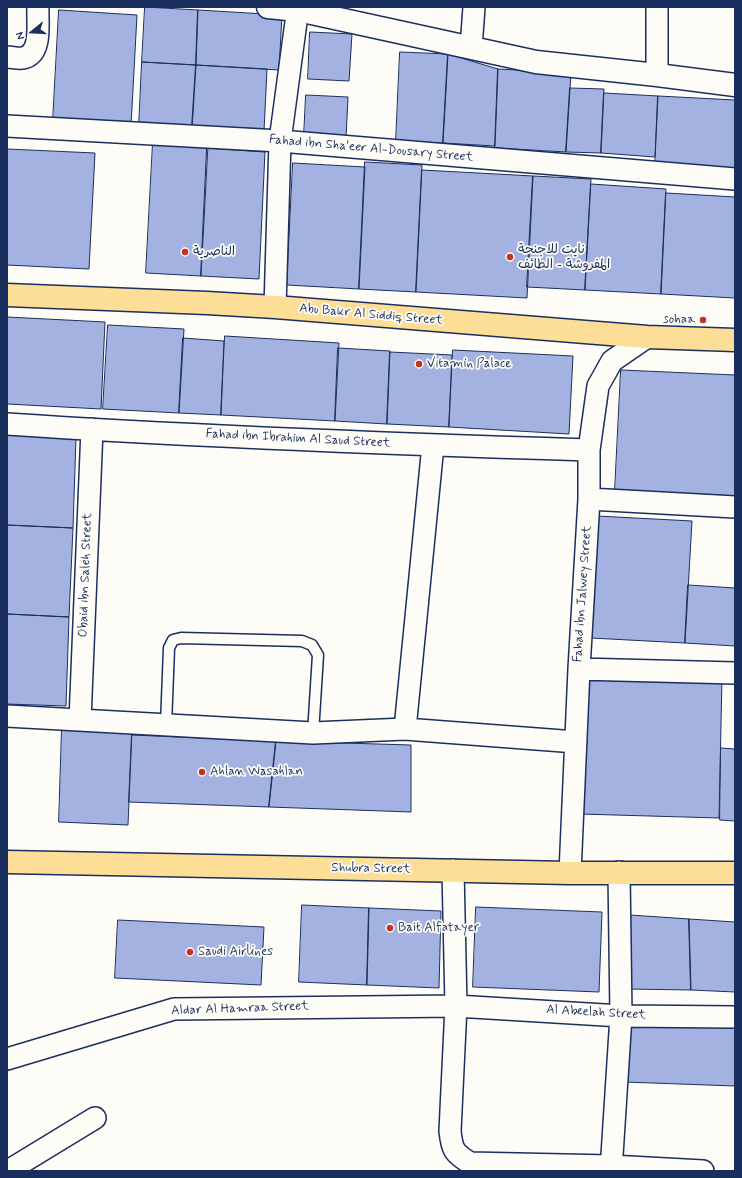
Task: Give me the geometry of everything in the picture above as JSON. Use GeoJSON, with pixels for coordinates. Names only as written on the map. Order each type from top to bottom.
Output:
{"type":"FeatureCollection","features":[{"type":"Feature","properties":{"kind":"main road","name":"Abu Bakr Al Siddiq Street"},"geometry":{"type":"LineString","coordinates":[[7,295],[275,307],[647,337],[735,340]]}},
{"type":"Feature","properties":{"kind":"main road","name":"Shubra Street"},"geometry":{"type":"LineString","coordinates":[[7,862],[570,873],[735,873]]}},
{"type":"Feature","properties":{"kind":"street"},"geometry":{"type":"LineString","coordinates":[[7,57],[23,58],[33,53],[37,44],[38,7]]}},
{"type":"Feature","properties":{"kind":"street"},"geometry":{"type":"LineString","coordinates":[[268,7],[298,9],[536,62],[735,85]]}},
{"type":"Feature","properties":{"kind":"street"},"geometry":{"type":"LineString","coordinates":[[471,48],[474,7]]}},
{"type":"Feature","properties":{"kind":"street"},"geometry":{"type":"LineString","coordinates":[[657,7],[657,75]]}},
{"type":"Feature","properties":{"kind":"street"},"geometry":{"type":"LineString","coordinates":[[275,307],[280,141],[298,9]]}},
{"type":"Feature","properties":{"kind":"street","name":"Fahad ibn Sha'eer Al-Dousary Street"},"geometry":{"type":"LineString","coordinates":[[7,126],[280,141],[735,179]]}},
{"type":"Feature","properties":{"kind":"street","name":"Fahad ibn Jalwey Street"},"geometry":{"type":"LineString","coordinates":[[570,873],[579,669],[589,499],[589,450],[598,386],[612,361],[647,337]]}},
{"type":"Feature","properties":{"kind":"street","name":"Fahad ibn Ibrahim Al Saud Street"},"geometry":{"type":"LineString","coordinates":[[7,424],[433,445],[589,450]]}},
{"type":"Feature","properties":{"kind":"street","name":"Obaid ibn Saleh Street"},"geometry":{"type":"LineString","coordinates":[[80,720],[92,429]]}},
{"type":"Feature","properties":{"kind":"street"},"geometry":{"type":"LineString","coordinates":[[405,729],[433,445]]}},
{"type":"Feature","properties":{"kind":"street"},"geometry":{"type":"LineString","coordinates":[[589,499],[735,507]]}},
{"type":"Feature","properties":{"kind":"street"},"geometry":{"type":"LineString","coordinates":[[579,669],[735,673]]}},
{"type":"Feature","properties":{"kind":"street"},"geometry":{"type":"LineString","coordinates":[[7,716],[313,733],[405,729],[576,742]]}},
{"type":"Feature","properties":{"kind":"street"},"geometry":{"type":"LineString","coordinates":[[453,870],[456,1006],[450,1131],[451,1144],[458,1156],[470,1163],[703,1171]]}},
{"type":"Feature","properties":{"kind":"street"},"geometry":{"type":"LineString","coordinates":[[611,1169],[621,1016],[618,872]]}},
{"type":"Feature","properties":{"kind":"street","name":"Al Abeelah Street"},"geometry":{"type":"LineString","coordinates":[[456,1006],[621,1016],[735,1016]]}},
{"type":"Feature","properties":{"kind":"street","name":"Aldar Al Hamraa Street"},"geometry":{"type":"LineString","coordinates":[[7,1059],[174,1009],[456,1006]]}},
{"type":"Feature","properties":{"kind":"street"},"geometry":{"type":"LineString","coordinates":[[8,1171],[95,1118]]}},
{"type":"Feature","properties":{"kind":"lane"},"geometry":{"type":"LineString","coordinates":[[166,725],[169,648],[173,640],[181,638],[302,641],[312,645],[318,655],[313,733]]}},
{"type":"Feature","properties":{"kind":"building"},"geometry":{"type":"Polygon","coordinates":[[[145,7],[198,10],[196,65],[142,62],[145,7]]]}},
{"type":"Feature","properties":{"kind":"building"},"geometry":{"type":"Polygon","coordinates":[[[59,10],[137,15],[131,126],[53,121],[59,10]]]}},
{"type":"Feature","properties":{"kind":"building"},"geometry":{"type":"Polygon","coordinates":[[[198,10],[282,15],[279,70],[196,65],[198,10]]]}},
{"type":"Feature","properties":{"kind":"building"},"geometry":{"type":"Polygon","coordinates":[[[310,32],[352,34],[349,81],[308,79],[310,32]]]}},
{"type":"Feature","properties":{"kind":"building"},"geometry":{"type":"Polygon","coordinates":[[[400,52],[448,54],[443,143],[396,141],[400,52]]]}},
{"type":"Feature","properties":{"kind":"building"},"geometry":{"type":"Polygon","coordinates":[[[448,54],[498,69],[495,146],[443,143],[448,54]]]}},
{"type":"Feature","properties":{"kind":"building"},"geometry":{"type":"Polygon","coordinates":[[[142,62],[196,65],[192,130],[139,127],[142,62]]]}},
{"type":"Feature","properties":{"kind":"building"},"geometry":{"type":"Polygon","coordinates":[[[196,65],[267,69],[264,131],[192,127],[196,65]]]}},
{"type":"Feature","properties":{"kind":"building"},"geometry":{"type":"Polygon","coordinates":[[[498,69],[571,73],[566,152],[495,148],[498,69]]]}},
{"type":"Feature","properties":{"kind":"building"},"geometry":{"type":"Polygon","coordinates":[[[570,88],[604,89],[601,153],[566,152],[570,88]]]}},
{"type":"Feature","properties":{"kind":"building"},"geometry":{"type":"Polygon","coordinates":[[[604,93],[658,96],[655,157],[601,153],[604,93]]]}},
{"type":"Feature","properties":{"kind":"building"},"geometry":{"type":"Polygon","coordinates":[[[306,95],[348,97],[346,138],[304,136],[306,95]]]}},
{"type":"Feature","properties":{"kind":"building"},"geometry":{"type":"Polygon","coordinates":[[[658,96],[735,100],[735,175],[655,170],[658,96]]]}},
{"type":"Feature","properties":{"kind":"building"},"geometry":{"type":"Polygon","coordinates":[[[153,142],[208,145],[201,276],[146,273],[153,142]]]}},
{"type":"Feature","properties":{"kind":"building"},"geometry":{"type":"Polygon","coordinates":[[[207,148],[265,152],[259,279],[201,276],[207,148]]]}},
{"type":"Feature","properties":{"kind":"building"},"geometry":{"type":"Polygon","coordinates":[[[7,149],[95,153],[89,269],[7,265],[7,149]]]}},
{"type":"Feature","properties":{"kind":"building"},"geometry":{"type":"Polygon","coordinates":[[[365,162],[422,165],[416,292],[359,289],[365,162]]]}},
{"type":"Feature","properties":{"kind":"building"},"geometry":{"type":"Polygon","coordinates":[[[293,163],[365,167],[359,289],[287,285],[293,163]]]}},
{"type":"Feature","properties":{"kind":"building"},"geometry":{"type":"Polygon","coordinates":[[[422,170],[533,176],[527,298],[416,292],[422,170]]]}},
{"type":"Feature","properties":{"kind":"building"},"geometry":{"type":"Polygon","coordinates":[[[533,176],[591,179],[585,290],[527,287],[533,176]]]}},
{"type":"Feature","properties":{"kind":"building"},"geometry":{"type":"Polygon","coordinates":[[[591,184],[666,189],[661,294],[585,290],[591,184]]]}},
{"type":"Feature","properties":{"kind":"building"},"geometry":{"type":"Polygon","coordinates":[[[666,193],[735,197],[735,298],[661,294],[666,193]]]}},
{"type":"Feature","properties":{"kind":"building"},"geometry":{"type":"Polygon","coordinates":[[[7,317],[105,322],[101,409],[7,404],[7,317]]]}},
{"type":"Feature","properties":{"kind":"building"},"geometry":{"type":"Polygon","coordinates":[[[108,325],[184,329],[179,413],[103,409],[108,325]]]}},
{"type":"Feature","properties":{"kind":"building"},"geometry":{"type":"Polygon","coordinates":[[[225,336],[339,343],[335,421],[221,415],[225,336]]]}},
{"type":"Feature","properties":{"kind":"building"},"geometry":{"type":"Polygon","coordinates":[[[183,338],[224,341],[221,415],[179,413],[183,338]]]}},
{"type":"Feature","properties":{"kind":"building"},"geometry":{"type":"Polygon","coordinates":[[[338,348],[390,351],[387,424],[335,421],[338,348]]]}},
{"type":"Feature","properties":{"kind":"building"},"geometry":{"type":"Polygon","coordinates":[[[453,350],[573,356],[569,434],[449,427],[453,350]]]}},
{"type":"Feature","properties":{"kind":"building"},"geometry":{"type":"Polygon","coordinates":[[[390,352],[452,355],[449,427],[387,424],[390,352]]]}},
{"type":"Feature","properties":{"kind":"building"},"geometry":{"type":"Polygon","coordinates":[[[621,370],[735,375],[735,496],[615,490],[621,370]]]}},
{"type":"Feature","properties":{"kind":"building"},"geometry":{"type":"Polygon","coordinates":[[[7,435],[76,438],[73,528],[7,525],[7,435]]]}},
{"type":"Feature","properties":{"kind":"building"},"geometry":{"type":"Polygon","coordinates":[[[597,516],[692,521],[685,643],[591,638],[597,516]]]}},
{"type":"Feature","properties":{"kind":"building"},"geometry":{"type":"Polygon","coordinates":[[[7,525],[73,528],[69,617],[7,614],[7,525]]]}},
{"type":"Feature","properties":{"kind":"building"},"geometry":{"type":"Polygon","coordinates":[[[688,585],[735,588],[735,646],[685,643],[688,585]]]}},
{"type":"Feature","properties":{"kind":"building"},"geometry":{"type":"Polygon","coordinates":[[[7,614],[69,617],[66,706],[7,704],[7,614]]]}},
{"type":"Feature","properties":{"kind":"building"},"geometry":{"type":"Polygon","coordinates":[[[583,675],[722,678],[719,818],[580,814],[583,675]]]}},
{"type":"Feature","properties":{"kind":"building"},"geometry":{"type":"Polygon","coordinates":[[[62,727],[132,729],[128,825],[59,822],[62,727]]]}},
{"type":"Feature","properties":{"kind":"building","name":"Ahlan Wasahlan"},"geometry":{"type":"Polygon","coordinates":[[[132,735],[276,741],[269,807],[129,802],[132,735]]]}},
{"type":"Feature","properties":{"kind":"building"},"geometry":{"type":"Polygon","coordinates":[[[276,741],[411,745],[411,812],[269,807],[276,741]]]}},
{"type":"Feature","properties":{"kind":"building"},"geometry":{"type":"Polygon","coordinates":[[[721,748],[735,749],[735,821],[720,820],[721,748]]]}},
{"type":"Feature","properties":{"kind":"building"},"geometry":{"type":"Polygon","coordinates":[[[302,905],[369,908],[367,985],[299,982],[302,905]]]}},
{"type":"Feature","properties":{"kind":"building"},"geometry":{"type":"Polygon","coordinates":[[[476,907],[602,912],[599,992],[473,987],[476,907]]]}},
{"type":"Feature","properties":{"kind":"building"},"geometry":{"type":"Polygon","coordinates":[[[369,908],[441,911],[439,988],[367,985],[369,908]]]}},
{"type":"Feature","properties":{"kind":"building"},"geometry":{"type":"Polygon","coordinates":[[[630,915],[689,919],[691,990],[627,989],[630,915]]]}},
{"type":"Feature","properties":{"kind":"building"},"geometry":{"type":"Polygon","coordinates":[[[689,919],[735,922],[735,992],[691,990],[689,919]]]}},
{"type":"Feature","properties":{"kind":"building","name":"Saudi Airlines"},"geometry":{"type":"Polygon","coordinates":[[[118,920],[264,927],[261,985],[115,978],[118,920]]]}},
{"type":"Feature","properties":{"kind":"building"},"geometry":{"type":"Polygon","coordinates":[[[626,1019],[735,1023],[735,1086],[624,1082],[626,1019]]]}},
{"type":"Feature","properties":{"kind":"place","name":"الناصرية"},"geometry":{"type":"Point","coordinates":[185,252]}},
{"type":"Feature","properties":{"kind":"place","name":"نايت للاجنحة المفروشة - الطائف"},"geometry":{"type":"Point","coordinates":[510,257]}},
{"type":"Feature","properties":{"kind":"place","name":"sohaa"},"geometry":{"type":"Point","coordinates":[703,320]}},
{"type":"Feature","properties":{"kind":"place","name":"Vitamin Palace"},"geometry":{"type":"Point","coordinates":[419,364]}},
{"type":"Feature","properties":{"kind":"place","name":"Ahlan Wasahlan"},"geometry":{"type":"Point","coordinates":[202,772]}},
{"type":"Feature","properties":{"kind":"place","name":"Bait Alfatayer"},"geometry":{"type":"Point","coordinates":[390,928]}},
{"type":"Feature","properties":{"kind":"place","name":"Saudi Airlines"},"geometry":{"type":"Point","coordinates":[190,952]}}]}
